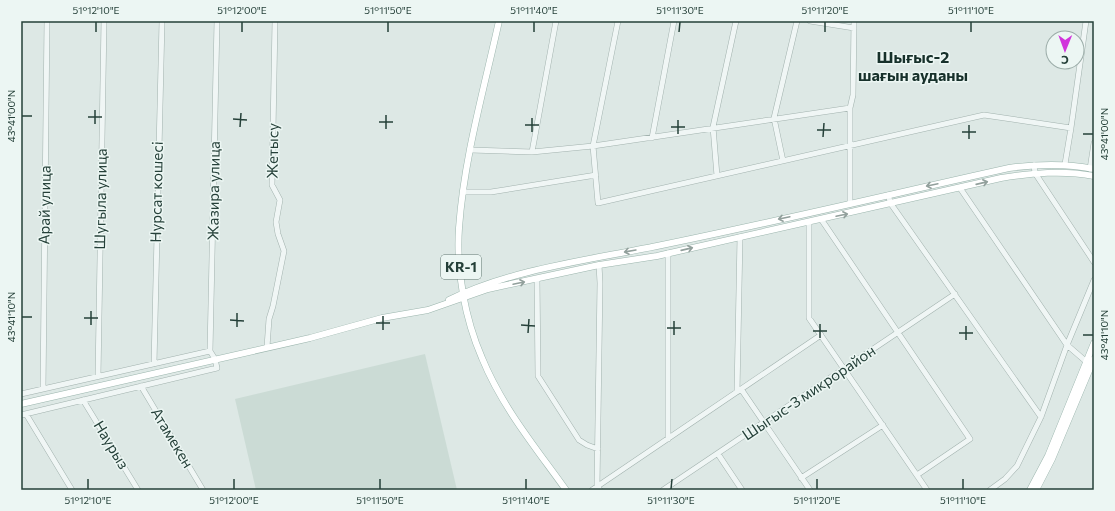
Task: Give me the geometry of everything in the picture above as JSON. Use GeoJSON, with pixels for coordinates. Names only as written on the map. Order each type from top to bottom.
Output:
{"type":"FeatureCollection","features":[{"type":"Feature","properties":{"kind":"main road","name":"KR-1"},"geometry":{"type":"LineString","coordinates":[[499,21],[471,150],[459,229],[464,295],[482,358],[497,390],[515,420],[566,490]]}},
{"type":"Feature","properties":{"kind":"main road"},"geometry":{"type":"LineString","coordinates":[[21,404],[267,348],[382,318],[428,310],[464,295],[560,264],[656,246],[1009,168],[1034,165],[1065,164],[1092,169]]}},
{"type":"Feature","properties":{"kind":"main road"},"geometry":{"type":"LineString","coordinates":[[464,295],[599,266],[657,256],[960,188],[1035,173],[1060,171],[1094,176]]}},
{"type":"Feature","properties":{"kind":"main road"},"geometry":{"type":"LineString","coordinates":[[656,246],[657,256]]}},
{"type":"Feature","properties":{"kind":"main road"},"geometry":{"type":"LineString","coordinates":[[1036,490],[1052,460],[1089,364],[1094,343]]}},
{"type":"Feature","properties":{"kind":"main road"},"geometry":{"type":"LineString","coordinates":[[1030,490],[1048,456],[1089,364],[1094,359]]}},
{"type":"Feature","properties":{"kind":"street","name":"Арай улица"},"geometry":{"type":"LineString","coordinates":[[43,389],[47,21]]}},
{"type":"Feature","properties":{"kind":"street","name":"Шугыла улица"},"geometry":{"type":"LineString","coordinates":[[98,376],[104,21]]}},
{"type":"Feature","properties":{"kind":"street","name":"Нурсат кошесi"},"geometry":{"type":"LineString","coordinates":[[154,364],[162,21]]}},
{"type":"Feature","properties":{"kind":"street","name":"Жазира улица"},"geometry":{"type":"LineString","coordinates":[[210,351],[217,21]]}},
{"type":"Feature","properties":{"kind":"street","name":"Жетысу"},"geometry":{"type":"LineString","coordinates":[[267,348],[269,319],[284,251],[278,234],[276,222],[280,200],[272,185],[275,21]]}},
{"type":"Feature","properties":{"kind":"street"},"geometry":{"type":"LineString","coordinates":[[532,152],[556,21]]}},
{"type":"Feature","properties":{"kind":"street"},"geometry":{"type":"LineString","coordinates":[[618,21],[593,146],[598,203],[984,115],[1070,128]]}},
{"type":"Feature","properties":{"kind":"street"},"geometry":{"type":"LineString","coordinates":[[652,138],[674,21]]}},
{"type":"Feature","properties":{"kind":"street"},"geometry":{"type":"LineString","coordinates":[[717,176],[713,127],[736,21]]}},
{"type":"Feature","properties":{"kind":"street"},"geometry":{"type":"LineString","coordinates":[[783,161],[774,118],[797,21]]}},
{"type":"Feature","properties":{"kind":"street"},"geometry":{"type":"LineString","coordinates":[[810,21],[854,28]]}},
{"type":"Feature","properties":{"kind":"street"},"geometry":{"type":"LineString","coordinates":[[850,204],[850,108],[853,95],[854,21]]}},
{"type":"Feature","properties":{"kind":"street"},"geometry":{"type":"LineString","coordinates":[[1065,164],[1086,21]]}},
{"type":"Feature","properties":{"kind":"street"},"geometry":{"type":"LineString","coordinates":[[471,150],[532,152],[593,146],[652,138],[713,127],[850,108]]}},
{"type":"Feature","properties":{"kind":"street"},"geometry":{"type":"LineString","coordinates":[[1092,169],[1094,143]]}},
{"type":"Feature","properties":{"kind":"street"},"geometry":{"type":"LineString","coordinates":[[1034,165],[1035,173],[1094,262]]}},
{"type":"Feature","properties":{"kind":"street"},"geometry":{"type":"LineString","coordinates":[[464,192],[491,192],[596,175]]}},
{"type":"Feature","properties":{"kind":"street"},"geometry":{"type":"LineString","coordinates":[[960,188],[1067,345],[1089,364]]}},
{"type":"Feature","properties":{"kind":"street"},"geometry":{"type":"LineString","coordinates":[[888,195],[891,204],[1041,417]]}},
{"type":"Feature","properties":{"kind":"street"},"geometry":{"type":"LineString","coordinates":[[821,219],[970,439],[917,475]]}},
{"type":"Feature","properties":{"kind":"street"},"geometry":{"type":"LineString","coordinates":[[809,222],[809,318],[927,490]]}},
{"type":"Feature","properties":{"kind":"street"},"geometry":{"type":"LineString","coordinates":[[740,237],[739,390],[764,423],[810,490]]}},
{"type":"Feature","properties":{"kind":"street"},"geometry":{"type":"LineString","coordinates":[[668,253],[668,439]]}},
{"type":"Feature","properties":{"kind":"street"},"geometry":{"type":"LineString","coordinates":[[598,488],[599,266]]}},
{"type":"Feature","properties":{"kind":"street"},"geometry":{"type":"LineString","coordinates":[[537,279],[538,376],[580,440],[587,445],[598,448]]}},
{"type":"Feature","properties":{"kind":"street"},"geometry":{"type":"LineString","coordinates":[[990,490],[1005,480],[1017,466],[1041,417],[1067,345],[1094,280]]}},
{"type":"Feature","properties":{"kind":"street","name":"Шыгыс-3 микрорайон"},"geometry":{"type":"LineString","coordinates":[[663,490],[955,294]]}},
{"type":"Feature","properties":{"kind":"street"},"geometry":{"type":"LineString","coordinates":[[592,490],[598,488],[820,335]]}},
{"type":"Feature","properties":{"kind":"street"},"geometry":{"type":"LineString","coordinates":[[21,394],[210,351],[215,359],[217,368],[23,414],[72,490]]}},
{"type":"Feature","properties":{"kind":"street","name":"Атамекен"},"geometry":{"type":"LineString","coordinates":[[141,386],[203,490]]}},
{"type":"Feature","properties":{"kind":"street","name":"Наурыз"},"geometry":{"type":"LineString","coordinates":[[83,400],[138,490]]}},
{"type":"Feature","properties":{"kind":"street"},"geometry":{"type":"LineString","coordinates":[[801,478],[883,425]]}},
{"type":"Feature","properties":{"kind":"street"},"geometry":{"type":"LineString","coordinates":[[718,454],[742,490]]}},
{"type":"Feature","properties":{"kind":"shaded area"},"geometry":{"type":"Polygon","coordinates":[[[425,354],[457,490],[256,490],[235,399],[425,354]]]}},
{"type":"Feature","properties":{"kind":"district","name":"Шығыс-2 шағын ауданы"},"geometry":{"type":"Point","coordinates":[913,66]}}]}
